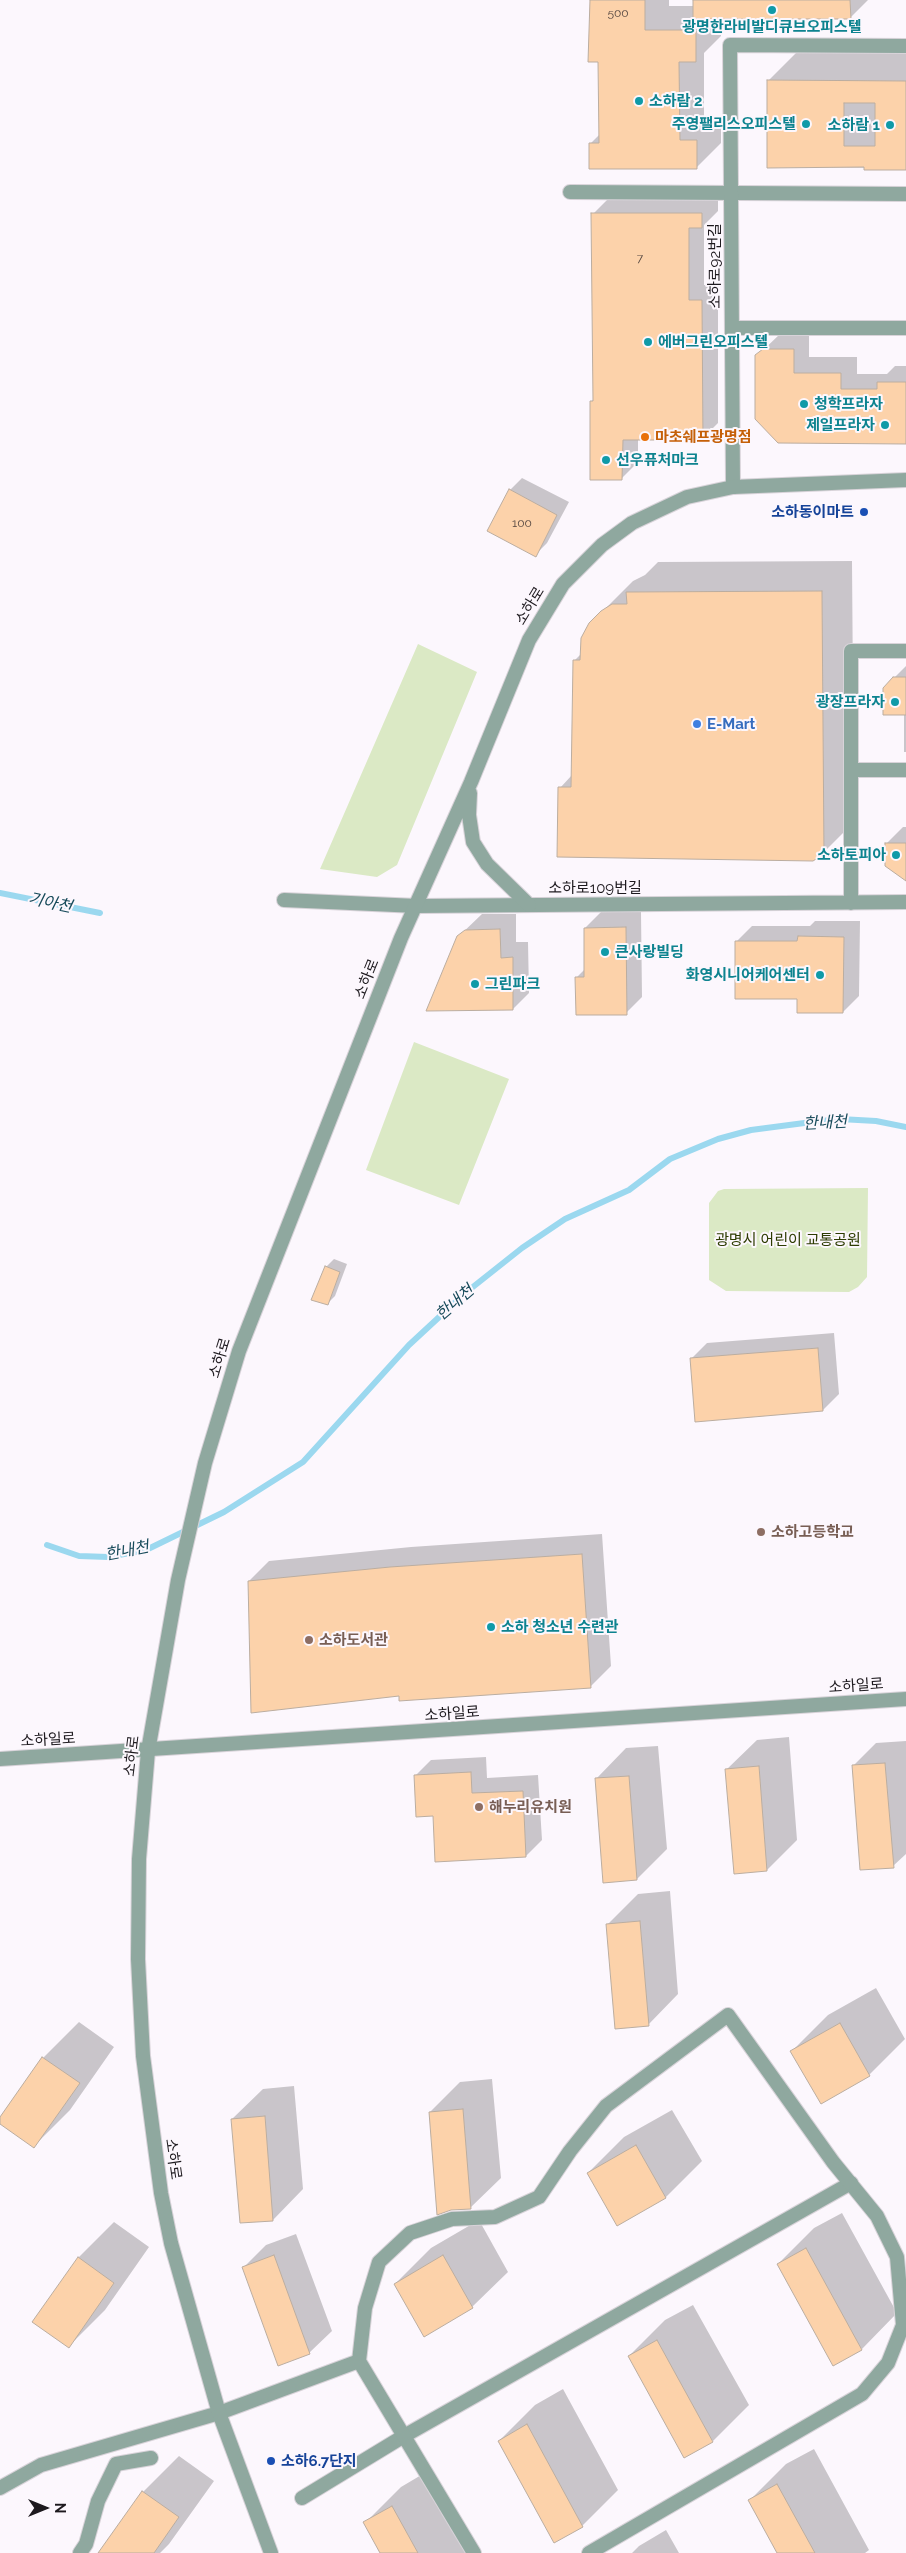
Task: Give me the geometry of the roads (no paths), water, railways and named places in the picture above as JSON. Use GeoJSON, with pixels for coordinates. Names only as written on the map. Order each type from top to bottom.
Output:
{"type":"FeatureCollection","features":[{"type":"Feature","properties":{"kind":"street","name":"소하로92번길"},"geometry":{"type":"LineString","coordinates":[[733,487],[730,45],[906,46]]}},
{"type":"Feature","properties":{"kind":"street"},"geometry":{"type":"LineString","coordinates":[[570,192],[906,194]]}},
{"type":"Feature","properties":{"kind":"street"},"geometry":{"type":"LineString","coordinates":[[732,328],[906,328]]}},
{"type":"Feature","properties":{"kind":"street","name":"소하로"},"geometry":{"type":"LineString","coordinates":[[272,2553],[219,2413],[171,2243],[160,2184],[143,2056],[138,1959],[139,1859],[148,1751],[178,1580],[205,1464],[244,1333],[365,1027],[471,782],[529,640],[547,608],[574,572],[602,545],[632,523],[660,508],[695,495],[733,487],[906,480]]}},
{"type":"Feature","properties":{"kind":"street"},"geometry":{"type":"LineString","coordinates":[[850,902],[851,652],[906,651]]}},
{"type":"Feature","properties":{"kind":"street"},"geometry":{"type":"LineString","coordinates":[[850,770],[906,770]]}},
{"type":"Feature","properties":{"kind":"street"},"geometry":{"type":"LineString","coordinates":[[471,782],[469,815],[473,842],[487,864],[529,905]]}},
{"type":"Feature","properties":{"kind":"street","name":"소하로109번길"},"geometry":{"type":"LineString","coordinates":[[284,900],[417,906],[906,902]]}},
{"type":"Feature","properties":{"kind":"street","name":"소하일로"},"geometry":{"type":"LineString","coordinates":[[0,1759],[148,1751],[906,1699]]}},
{"type":"Feature","properties":{"kind":"street"},"geometry":{"type":"LineString","coordinates":[[474,2553],[359,2360],[365,2308],[379,2262],[410,2233],[452,2219],[495,2217],[539,2197],[570,2151],[606,2106],[728,2015],[850,2183],[877,2216],[897,2257],[903,2325],[888,2363],[862,2394],[589,2553]]}},
{"type":"Feature","properties":{"kind":"street"},"geometry":{"type":"LineString","coordinates":[[302,2498],[404,2436],[850,2183]]}},
{"type":"Feature","properties":{"kind":"street"},"geometry":{"type":"LineString","coordinates":[[0,2488],[41,2465],[219,2413],[359,2360]]}},
{"type":"Feature","properties":{"kind":"street"},"geometry":{"type":"LineString","coordinates":[[80,2553],[88,2538],[98,2501],[116,2464],[151,2458]]}},
{"type":"Feature","properties":{"kind":"waterway","name":"기아천"},"geometry":{"type":"LineString","coordinates":[[0,893],[100,913]]}},
{"type":"Feature","properties":{"kind":"waterway","name":"한내천"},"geometry":{"type":"LineString","coordinates":[[47,1545],[79,1556],[108,1557],[146,1550],[224,1512],[303,1462],[409,1345],[464,1294],[522,1248],[565,1219],[629,1190],[670,1159],[718,1139],[751,1130],[840,1119],[876,1121],[906,1127]]}},
{"type":"Feature","properties":{"kind":"place","name":"광명한라비발디큐브오피스텔"},"geometry":{"type":"Point","coordinates":[772,10]}},
{"type":"Feature","properties":{"kind":"place","name":"소하람 2"},"geometry":{"type":"Point","coordinates":[639,101]}},
{"type":"Feature","properties":{"kind":"place","name":"주영팰리스오피스텔"},"geometry":{"type":"Point","coordinates":[806,124]}},
{"type":"Feature","properties":{"kind":"place","name":"소하람 1"},"geometry":{"type":"Point","coordinates":[890,125]}},
{"type":"Feature","properties":{"kind":"place","name":"에버그린오피스텔"},"geometry":{"type":"Point","coordinates":[648,342]}},
{"type":"Feature","properties":{"kind":"place","name":"청학프라자"},"geometry":{"type":"Point","coordinates":[804,404]}},
{"type":"Feature","properties":{"kind":"place","name":"제일프라자"},"geometry":{"type":"Point","coordinates":[885,425]}},
{"type":"Feature","properties":{"kind":"place","name":"마초쉐프광명점"},"geometry":{"type":"Point","coordinates":[645,437]}},
{"type":"Feature","properties":{"kind":"place","name":"선우퓨처마크"},"geometry":{"type":"Point","coordinates":[606,460]}},
{"type":"Feature","properties":{"kind":"place","name":"소하동이마트"},"geometry":{"type":"Point","coordinates":[864,512]}},
{"type":"Feature","properties":{"kind":"place","name":"광장프라자"},"geometry":{"type":"Point","coordinates":[895,702]}},
{"type":"Feature","properties":{"kind":"place","name":"E-Mart"},"geometry":{"type":"Point","coordinates":[697,724]}},
{"type":"Feature","properties":{"kind":"place","name":"소하토피아"},"geometry":{"type":"Point","coordinates":[896,855]}},
{"type":"Feature","properties":{"kind":"place","name":"큰사랑빌딩"},"geometry":{"type":"Point","coordinates":[605,952]}},
{"type":"Feature","properties":{"kind":"place","name":"화영시니어케어센터"},"geometry":{"type":"Point","coordinates":[820,975]}},
{"type":"Feature","properties":{"kind":"place","name":"그린파크"},"geometry":{"type":"Point","coordinates":[475,984]}},
{"type":"Feature","properties":{"kind":"place","name":"소하고등학교"},"geometry":{"type":"Point","coordinates":[761,1532]}},
{"type":"Feature","properties":{"kind":"place","name":"소하 청소년 수련관"},"geometry":{"type":"Point","coordinates":[491,1627]}},
{"type":"Feature","properties":{"kind":"place","name":"소하도서관"},"geometry":{"type":"Point","coordinates":[309,1640]}},
{"type":"Feature","properties":{"kind":"place","name":"해누리유치원"},"geometry":{"type":"Point","coordinates":[479,1807]}},
{"type":"Feature","properties":{"kind":"place","name":"소하6.7단지"},"geometry":{"type":"Point","coordinates":[271,2461]}},
{"type":"Feature","properties":{"kind":"park label","name":"광명시 어린이 교통공원"},"geometry":{"type":"Point","coordinates":[788,1240]}}]}
